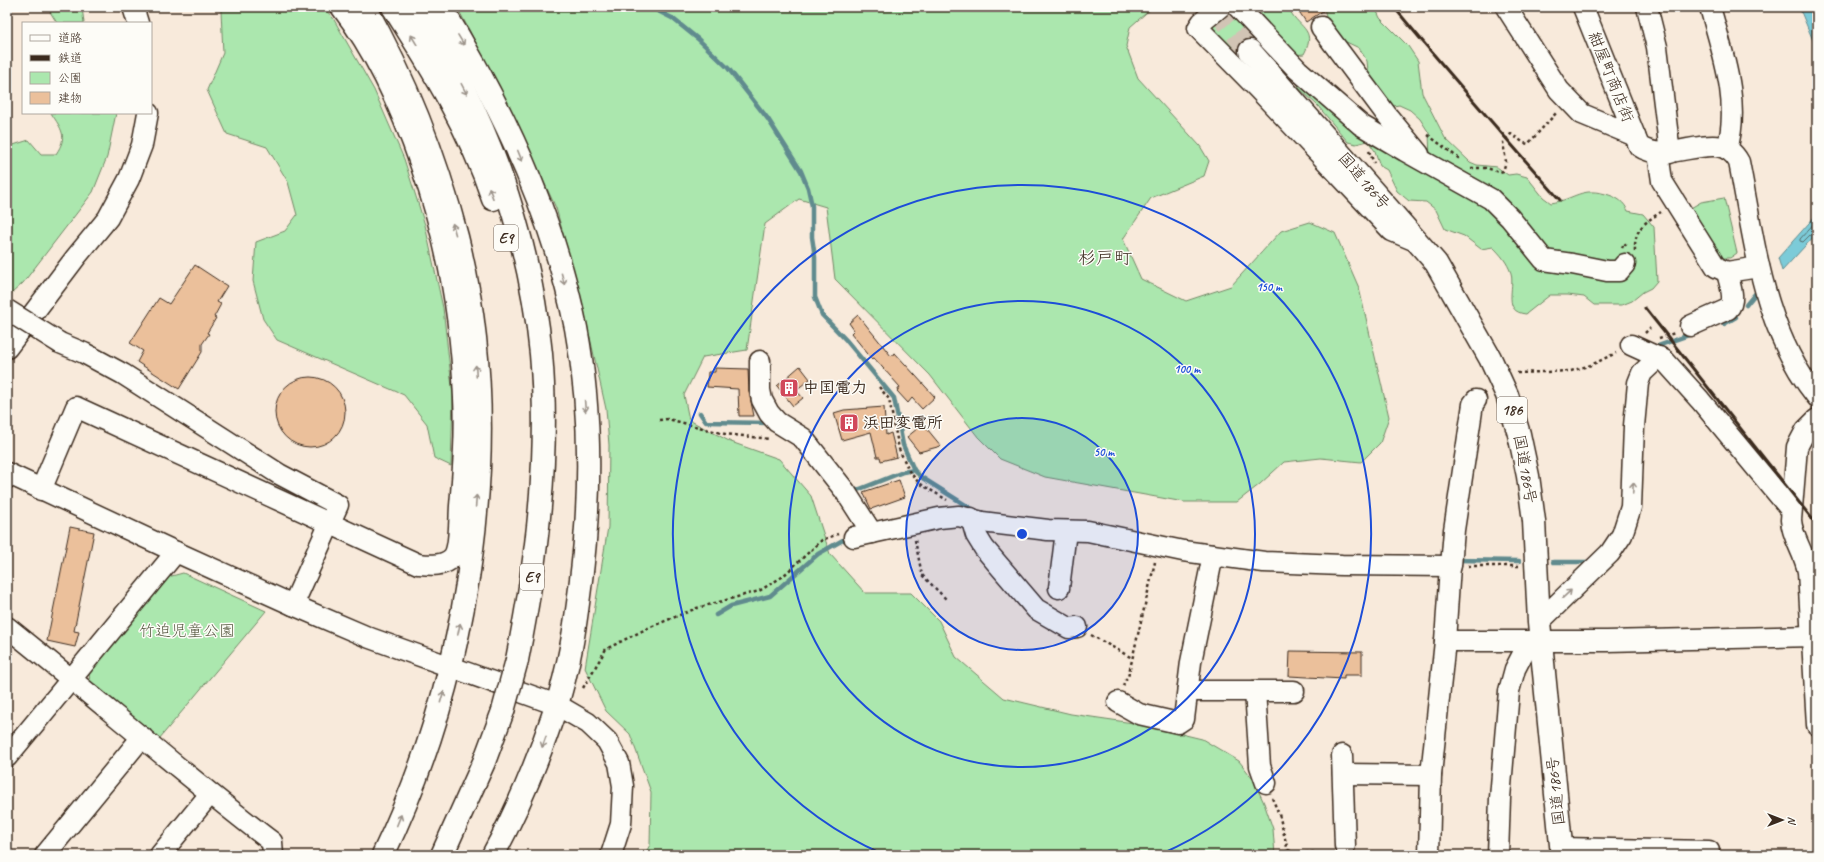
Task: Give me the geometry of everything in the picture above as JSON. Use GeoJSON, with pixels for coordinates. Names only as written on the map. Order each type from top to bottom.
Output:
{"type":"FeatureCollection","features":[{"type":"Feature","properties":{"kind":"highway"},"geometry":{"type":"LineString","coordinates":[[365,7],[405,85],[442,185],[457,239],[468,292],[476,364],[478,404],[478,461],[470,569],[451,668],[426,751],[395,830],[383,855]]}},
{"type":"Feature","properties":{"kind":"highway","name":"E9"},"geometry":{"type":"LineString","coordinates":[[393,7],[434,72],[457,114],[477,158],[504,231],[516,272],[532,356],[536,400],[540,493]]}},
{"type":"Feature","properties":{"kind":"highway","name":"E9"},"geometry":{"type":"LineString","coordinates":[[416,7],[473,106],[492,153],[520,238],[532,294],[541,354],[544,432],[533,573],[517,660],[502,711],[484,762],[442,855]]}},
{"type":"Feature","properties":{"kind":"highway"},"geometry":{"type":"LineString","coordinates":[[441,7],[477,67],[513,140],[546,224],[562,275],[576,329],[588,443],[588,501],[584,557],[577,615],[568,661],[557,705],[532,774],[493,855]]}},
{"type":"Feature","properties":{"kind":"highway","name":"国道186号"},"geometry":{"type":"LineString","coordinates":[[1250,51],[1418,242],[1443,273],[1507,395],[1519,434],[1534,521],[1537,566],[1536,635],[1562,852]]}},
{"type":"Feature","properties":{"kind":"street"},"geometry":{"type":"LineString","coordinates":[[133,7],[138,22]]}},
{"type":"Feature","properties":{"kind":"street"},"geometry":{"type":"LineString","coordinates":[[41,490],[76,407],[418,564],[437,565],[450,560],[454,556],[457,543],[464,462],[464,398],[457,321],[444,245],[421,166],[391,90],[359,31],[341,7]]}},
{"type":"Feature","properties":{"kind":"street"},"geometry":{"type":"LineString","coordinates":[[1194,7],[1193,22],[1198,28],[1259,90],[1392,231],[1418,242]]}},
{"type":"Feature","properties":{"kind":"street"},"geometry":{"type":"LineString","coordinates":[[1198,28],[1202,22],[1220,7]]}},
{"type":"Feature","properties":{"kind":"street"},"geometry":{"type":"LineString","coordinates":[[1238,7],[1298,70],[1363,126],[1491,199],[1510,218],[1544,260],[1607,271],[1618,270],[1630,257]]}},
{"type":"Feature","properties":{"kind":"street"},"geometry":{"type":"LineString","coordinates":[[1506,7],[1559,90],[1582,114],[1637,141],[1648,151],[1664,153],[1708,146],[1727,148],[1735,155],[1739,162],[1759,267],[1777,328],[1791,356],[1817,397]]}},
{"type":"Feature","properties":{"kind":"street","name":"紺屋町商店街"},"geometry":{"type":"LineString","coordinates":[[1583,7],[1637,141]]}},
{"type":"Feature","properties":{"kind":"street"},"geometry":{"type":"LineString","coordinates":[[1646,7],[1657,47],[1664,153],[1662,181],[1713,263],[1720,269],[1727,272],[1759,267]]}},
{"type":"Feature","properties":{"kind":"street"},"geometry":{"type":"LineString","coordinates":[[1710,7],[1729,79],[1732,127],[1727,148]]}},
{"type":"Feature","properties":{"kind":"street"},"geometry":{"type":"LineString","coordinates":[[1321,27],[1386,114],[1425,162]]}},
{"type":"Feature","properties":{"kind":"street"},"geometry":{"type":"LineString","coordinates":[[7,348],[76,257],[108,218],[129,179],[142,145],[148,114]]}},
{"type":"Feature","properties":{"kind":"street"},"geometry":{"type":"LineString","coordinates":[[1690,326],[1728,309],[1732,305],[1733,299],[1727,272]]}},
{"type":"Feature","properties":{"kind":"street"},"geometry":{"type":"LineString","coordinates":[[7,310],[60,343],[84,353],[123,374],[279,474],[338,505],[331,525],[293,605]]}},
{"type":"Feature","properties":{"kind":"street"},"geometry":{"type":"LineString","coordinates":[[1498,855],[1500,798],[1509,691],[1515,669],[1536,635],[1610,553],[1622,535],[1632,508],[1634,426],[1638,383],[1648,349],[1664,360],[1700,400],[1791,510]]}},
{"type":"Feature","properties":{"kind":"street"},"geometry":{"type":"LineString","coordinates":[[760,361],[760,390],[762,400],[769,413],[777,422],[803,438],[845,491],[863,535],[912,524],[959,516],[982,522],[1066,531],[1088,531],[1159,546],[1264,562],[1342,565],[1451,563]]}},
{"type":"Feature","properties":{"kind":"street"},"geometry":{"type":"LineString","coordinates":[[1429,855],[1431,775],[1445,641],[1451,563],[1472,404],[1476,400]]}},
{"type":"Feature","properties":{"kind":"street"},"geometry":{"type":"LineString","coordinates":[[1817,418],[1806,430],[1797,447],[1791,510],[1792,528],[1807,568],[1817,725]]}},
{"type":"Feature","properties":{"kind":"street"},"geometry":{"type":"LineString","coordinates":[[7,473],[293,605],[370,638],[557,705],[588,723],[608,741],[619,763],[623,786],[621,824],[611,855]]}},
{"type":"Feature","properties":{"kind":"street"},"geometry":{"type":"LineString","coordinates":[[971,518],[976,535],[984,548],[1036,609],[1070,628],[1077,627]]}},
{"type":"Feature","properties":{"kind":"street"},"geometry":{"type":"LineString","coordinates":[[1059,588],[1066,531]]}},
{"type":"Feature","properties":{"kind":"street"},"geometry":{"type":"LineString","coordinates":[[7,757],[176,552]]}},
{"type":"Feature","properties":{"kind":"street"},"geometry":{"type":"LineString","coordinates":[[1118,702],[1139,714],[1178,723],[1184,719],[1191,662],[1213,555]]}},
{"type":"Feature","properties":{"kind":"street"},"geometry":{"type":"LineString","coordinates":[[7,628],[71,678],[210,794],[272,842],[273,855]]}},
{"type":"Feature","properties":{"kind":"street"},"geometry":{"type":"LineString","coordinates":[[1445,641],[1536,635],[1812,636]]}},
{"type":"Feature","properties":{"kind":"street"},"geometry":{"type":"LineString","coordinates":[[1188,691],[1294,691]]}},
{"type":"Feature","properties":{"kind":"street"},"geometry":{"type":"LineString","coordinates":[[1255,691],[1260,766],[1266,783]]}},
{"type":"Feature","properties":{"kind":"street"},"geometry":{"type":"LineString","coordinates":[[45,855],[142,737]]}},
{"type":"Feature","properties":{"kind":"street"},"geometry":{"type":"LineString","coordinates":[[1345,846],[1343,764],[1431,775]]}},
{"type":"Feature","properties":{"kind":"street"},"geometry":{"type":"LineString","coordinates":[[160,855],[210,794]]}},
{"type":"Feature","properties":{"kind":"street"},"geometry":{"type":"LineString","coordinates":[[1562,852],[1700,852]]}},
{"type":"Feature","properties":{"kind":"path"},"geometry":{"type":"LineString","coordinates":[[1424,133],[1470,168],[1486,168],[1500,172],[1503,171],[1505,166],[1503,142],[1511,134],[1528,144],[1569,100]]}},
{"type":"Feature","properties":{"kind":"path"},"geometry":{"type":"LineString","coordinates":[[1363,126],[1362,133],[1375,166]]}},
{"type":"Feature","properties":{"kind":"path"},"geometry":{"type":"LineString","coordinates":[[1630,257],[1635,235],[1647,221],[1664,210]]}},
{"type":"Feature","properties":{"kind":"path"},"geometry":{"type":"LineString","coordinates":[[1626,244],[1630,257],[1622,245],[1626,244]]}},
{"type":"Feature","properties":{"kind":"path"},"geometry":{"type":"LineString","coordinates":[[1497,374],[1571,371],[1648,349],[1690,326]]}},
{"type":"Feature","properties":{"kind":"path"},"geometry":{"type":"LineString","coordinates":[[1648,349],[1650,328]]}},
{"type":"Feature","properties":{"kind":"path"},"geometry":{"type":"LineString","coordinates":[[879,387],[889,399],[899,449],[909,471],[919,483],[965,511],[971,518]]}},
{"type":"Feature","properties":{"kind":"path"},"geometry":{"type":"LineString","coordinates":[[659,420],[668,419],[725,434],[762,438],[774,441]]}},
{"type":"Feature","properties":{"kind":"path"},"geometry":{"type":"LineString","coordinates":[[912,524],[922,575],[947,600]]}},
{"type":"Feature","properties":{"kind":"path"},"geometry":{"type":"LineString","coordinates":[[583,688],[606,649],[648,628],[697,608],[759,591],[782,577],[822,540],[832,538],[848,529],[863,535]]}},
{"type":"Feature","properties":{"kind":"path"},"geometry":{"type":"LineString","coordinates":[[1118,702],[1125,680],[1128,677],[1159,546]]}},
{"type":"Feature","properties":{"kind":"path"},"geometry":{"type":"LineString","coordinates":[[1451,563],[1537,566]]}},
{"type":"Feature","properties":{"kind":"path"},"geometry":{"type":"LineString","coordinates":[[1077,627],[1132,658]]}},
{"type":"Feature","properties":{"kind":"path"},"geometry":{"type":"LineString","coordinates":[[1266,783],[1279,814],[1289,855]]}},
{"type":"Feature","properties":{"kind":"path"},"geometry":{"type":"LineString","coordinates":[[1288,850],[1297,854],[1316,852],[1317,855]]}},
{"type":"Feature","properties":{"kind":"green space"},"geometry":{"type":"Polygon","coordinates":[[[47,7],[82,7],[84,22],[56,22],[47,7]]]}},
{"type":"Feature","properties":{"kind":"green space"},"geometry":{"type":"Polygon","coordinates":[[[219,7],[323,7],[333,18],[374,90],[404,159],[425,225],[443,308],[453,396],[451,466],[434,458],[427,424],[404,395],[277,340],[263,319],[253,281],[256,242],[285,231],[297,215],[288,182],[267,147],[227,134],[207,90],[223,53],[221,11],[219,7]]]}},
{"type":"Feature","properties":{"kind":"green space"},"geometry":{"type":"Polygon","coordinates":[[[457,7],[1153,7],[1130,27],[1126,46],[1138,78],[1200,146],[1209,161],[1204,176],[1151,198],[1123,239],[1141,279],[1186,301],[1231,286],[1281,231],[1310,222],[1335,233],[1359,288],[1389,417],[1380,443],[1361,462],[1321,458],[1284,462],[1237,502],[1184,502],[1045,477],[1000,459],[978,437],[930,375],[835,279],[826,207],[799,199],[765,224],[747,350],[703,357],[684,395],[689,420],[731,442],[779,459],[811,496],[830,554],[865,593],[911,593],[939,621],[956,657],[1004,698],[1071,714],[1140,724],[1202,739],[1239,761],[1253,779],[1264,803],[1273,829],[1275,855],[644,855],[650,845],[651,792],[630,734],[606,711],[585,668],[608,527],[609,445],[606,409],[582,302],[556,208],[505,98],[457,7]]]}},
{"type":"Feature","properties":{"kind":"green space"},"geometry":{"type":"Polygon","coordinates":[[[1226,7],[1259,37],[1233,58],[1207,31],[1226,7]]]}},
{"type":"Feature","properties":{"kind":"green space"},"geometry":{"type":"Polygon","coordinates":[[[1262,7],[1288,7],[1296,20],[1307,33],[1309,39],[1304,54],[1294,55],[1269,27],[1261,14],[1262,7]]]}},
{"type":"Feature","properties":{"kind":"green space"},"geometry":{"type":"Polygon","coordinates":[[[1324,7],[1375,7],[1380,18],[1408,46],[1418,61],[1422,93],[1445,138],[1470,162],[1477,165],[1497,167],[1508,175],[1516,174],[1527,177],[1543,197],[1551,203],[1579,194],[1592,192],[1609,195],[1623,203],[1628,211],[1643,214],[1654,227],[1657,281],[1651,288],[1643,292],[1632,301],[1622,305],[1594,305],[1584,297],[1550,295],[1526,314],[1514,309],[1511,298],[1511,273],[1506,262],[1496,250],[1493,247],[1481,249],[1464,236],[1445,229],[1436,210],[1426,202],[1409,201],[1397,191],[1387,170],[1380,166],[1375,151],[1368,141],[1356,144],[1348,142],[1318,106],[1299,88],[1297,81],[1430,161],[1429,133],[1420,119],[1410,110],[1399,105],[1389,107],[1369,81],[1367,61],[1359,48],[1340,39],[1327,22],[1324,7]]]}},
{"type":"Feature","properties":{"kind":"green space"},"geometry":{"type":"Polygon","coordinates":[[[52,114],[116,114],[107,157],[93,192],[23,283],[11,294],[7,293],[7,147],[29,140],[41,154],[56,154],[60,148],[63,138],[58,124],[52,114]]]}},
{"type":"Feature","properties":{"kind":"green space"},"geometry":{"type":"Polygon","coordinates":[[[1724,198],[1737,253],[1730,258],[1720,258],[1689,209],[1701,202],[1724,198]]]}},
{"type":"Feature","properties":{"kind":"green space","name":"竹迫児童公園"},"geometry":{"type":"Polygon","coordinates":[[[183,573],[266,611],[159,739],[90,684],[89,672],[168,577],[183,573]]]}},
{"type":"Feature","properties":{"kind":"water"},"geometry":{"type":"Polygon","coordinates":[[[1799,7],[1817,7],[1817,50],[1799,7]]]}},
{"type":"Feature","properties":{"kind":"water"},"geometry":{"type":"Polygon","coordinates":[[[1817,214],[1817,233],[1782,271],[1778,258],[1817,214]]]}},
{"type":"Feature","properties":{"kind":"building"},"geometry":{"type":"Polygon","coordinates":[[[1296,7],[1329,7],[1306,22],[1296,7]]]}},
{"type":"Feature","properties":{"kind":"building"},"geometry":{"type":"Polygon","coordinates":[[[195,265],[227,286],[217,302],[221,304],[214,317],[216,318],[207,333],[209,334],[202,344],[202,352],[179,389],[137,362],[143,351],[130,343],[159,298],[169,304],[195,265]]]}},
{"type":"Feature","properties":{"kind":"building"},"geometry":{"type":"Polygon","coordinates":[[[858,315],[891,356],[895,353],[935,397],[922,409],[912,398],[908,403],[897,391],[900,387],[874,358],[872,359],[851,333],[854,330],[849,323],[858,315]]]}},
{"type":"Feature","properties":{"kind":"building","name":"中国電力"},"geometry":{"type":"Polygon","coordinates":[[[800,366],[810,379],[796,390],[803,398],[793,406],[777,386],[800,366]]]}},
{"type":"Feature","properties":{"kind":"building"},"geometry":{"type":"Polygon","coordinates":[[[715,368],[748,369],[749,392],[754,416],[739,416],[738,389],[707,387],[708,372],[715,372],[715,368]]]}},
{"type":"Feature","properties":{"kind":"building"},"geometry":{"type":"Polygon","coordinates":[[[303,377],[317,377],[330,383],[339,392],[343,398],[345,412],[343,426],[335,437],[324,445],[317,447],[303,447],[296,445],[285,437],[277,426],[275,419],[275,405],[277,398],[285,387],[296,379],[303,377]]]}},
{"type":"Feature","properties":{"kind":"building"},"geometry":{"type":"Polygon","coordinates":[[[884,407],[886,435],[891,433],[897,457],[881,461],[880,457],[877,457],[871,432],[842,440],[834,413],[844,410],[884,407]]]}},
{"type":"Feature","properties":{"kind":"building"},"geometry":{"type":"Polygon","coordinates":[[[923,424],[941,446],[919,452],[907,437],[923,424]]]}},
{"type":"Feature","properties":{"kind":"building"},"geometry":{"type":"Polygon","coordinates":[[[899,480],[905,497],[871,509],[863,492],[899,480]]]}},
{"type":"Feature","properties":{"kind":"building"},"geometry":{"type":"Polygon","coordinates":[[[70,527],[94,532],[74,631],[79,632],[75,647],[47,641],[70,527]]]}},
{"type":"Feature","properties":{"kind":"building"},"geometry":{"type":"Polygon","coordinates":[[[1290,651],[1362,652],[1362,675],[1344,675],[1344,679],[1289,676],[1290,651]]]}},
{"type":"Feature","properties":{"kind":"waterway"},"geometry":{"type":"LineString","coordinates":[[650,7],[672,18],[698,39],[728,68],[768,119],[801,171],[808,188],[812,206],[812,237],[815,257],[815,297],[822,315],[846,340],[894,398],[903,445],[914,470],[921,477],[975,511]]}},
{"type":"Feature","properties":{"kind":"waterway"},"geometry":{"type":"LineString","coordinates":[[1746,305],[1755,294]]}},
{"type":"Feature","properties":{"kind":"waterway"},"geometry":{"type":"LineString","coordinates":[[1724,324],[1736,317]]}},
{"type":"Feature","properties":{"kind":"waterway"},"geometry":{"type":"LineString","coordinates":[[1652,348],[1692,334]]}},
{"type":"Feature","properties":{"kind":"waterway"},"geometry":{"type":"LineString","coordinates":[[700,413],[706,422],[769,423]]}},
{"type":"Feature","properties":{"kind":"waterway"},"geometry":{"type":"LineString","coordinates":[[852,490],[860,489],[903,472],[914,470]]}},
{"type":"Feature","properties":{"kind":"waterway"},"geometry":{"type":"LineString","coordinates":[[716,615],[731,606],[770,596],[818,554],[850,536]]}},
{"type":"Feature","properties":{"kind":"waterway"},"geometry":{"type":"LineString","coordinates":[[1457,560],[1519,561]]}},
{"type":"Feature","properties":{"kind":"waterway"},"geometry":{"type":"LineString","coordinates":[[1553,562],[1589,562]]}},
{"type":"Feature","properties":{"kind":"tunnel"},"geometry":{"type":"LineString","coordinates":[[1215,7],[1250,51]]}},
{"type":"Feature","properties":{"kind":"railway"},"geometry":{"type":"LineString","coordinates":[[1394,7],[1455,80],[1560,200]]}},
{"type":"Feature","properties":{"kind":"railway"},"geometry":{"type":"LineString","coordinates":[[1645,308],[1817,525]]}},
{"type":"Feature","properties":{"kind":"place","name":"中国電力"},"geometry":{"type":"Point","coordinates":[789,388]}},
{"type":"Feature","properties":{"kind":"place","name":"浜田変電所"},"geometry":{"type":"Point","coordinates":[849,423]}},
{"type":"Feature","properties":{"kind":"district","name":"杉戸町"},"geometry":{"type":"Point","coordinates":[1105,258]}}]}
